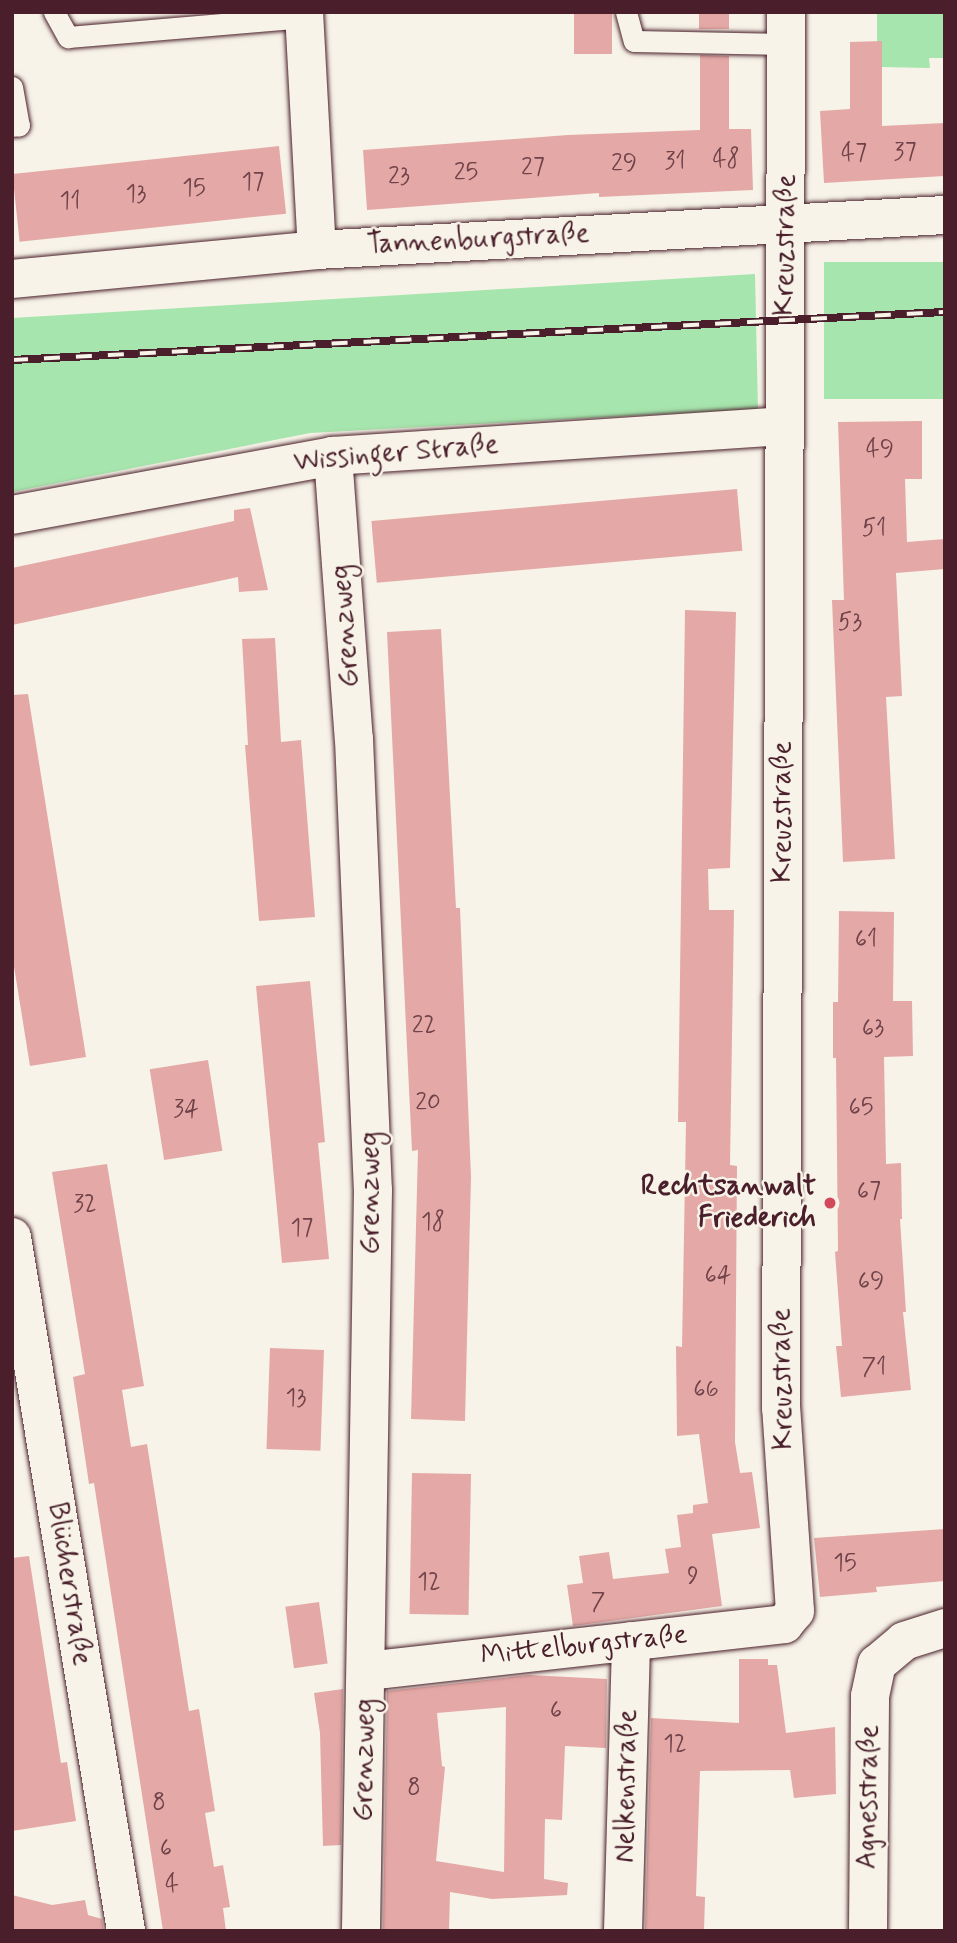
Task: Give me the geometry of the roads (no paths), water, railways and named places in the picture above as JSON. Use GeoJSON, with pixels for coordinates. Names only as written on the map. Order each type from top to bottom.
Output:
{"type":"FeatureCollection","features":[{"type":"Feature","properties":{"kind":"street"},"geometry":{"type":"LineString","coordinates":[[304,15],[317,250]]}},
{"type":"Feature","properties":{"kind":"street","name":"Kreuzstraße"},"geometry":{"type":"LineString","coordinates":[[786,28],[781,1408],[795,1611]]}},
{"type":"Feature","properties":{"kind":"street","name":"Tannenburgstraße"},"geometry":{"type":"LineString","coordinates":[[12,279],[317,250],[945,215]]}},
{"type":"Feature","properties":{"kind":"street","name":"Wissinger Straße"},"geometry":{"type":"LineString","coordinates":[[12,515],[333,456],[783,426]]}},
{"type":"Feature","properties":{"kind":"street","name":"Grenzweg"},"geometry":{"type":"LineString","coordinates":[[333,456],[354,738],[373,1190],[361,1931]]}},
{"type":"Feature","properties":{"kind":"street","name":"Blücherstraße"},"geometry":{"type":"LineString","coordinates":[[12,1237],[126,1931]]}},
{"type":"Feature","properties":{"kind":"street","name":"Mittelburgstraße"},"geometry":{"type":"LineString","coordinates":[[367,1671],[785,1624],[795,1611]]}},
{"type":"Feature","properties":{"kind":"street","name":"Agnesstraße"},"geometry":{"type":"LineString","coordinates":[[867,1931],[870,1696],[877,1664],[904,1641],[945,1628]]}},
{"type":"Feature","properties":{"kind":"street","name":"Nelkenstraße"},"geometry":{"type":"LineString","coordinates":[[623,1931],[631,1641]]}},
{"type":"Feature","properties":{"kind":"lane"},"geometry":{"type":"LineString","coordinates":[[54,12],[68,37],[304,15]]}},
{"type":"Feature","properties":{"kind":"lane"},"geometry":{"type":"LineString","coordinates":[[626,12],[634,41],[786,28]]}},
{"type":"Feature","properties":{"kind":"lane"},"geometry":{"type":"LineString","coordinates":[[12,87],[19,125],[12,126]]}},
{"type":"Feature","properties":{"kind":"railway"},"geometry":{"type":"LineString","coordinates":[[12,360],[945,312]]}},
{"type":"Feature","properties":{"kind":"place","name":"Rechtsanwalt Friederich"},"geometry":{"type":"Point","coordinates":[830,1203]}}]}
